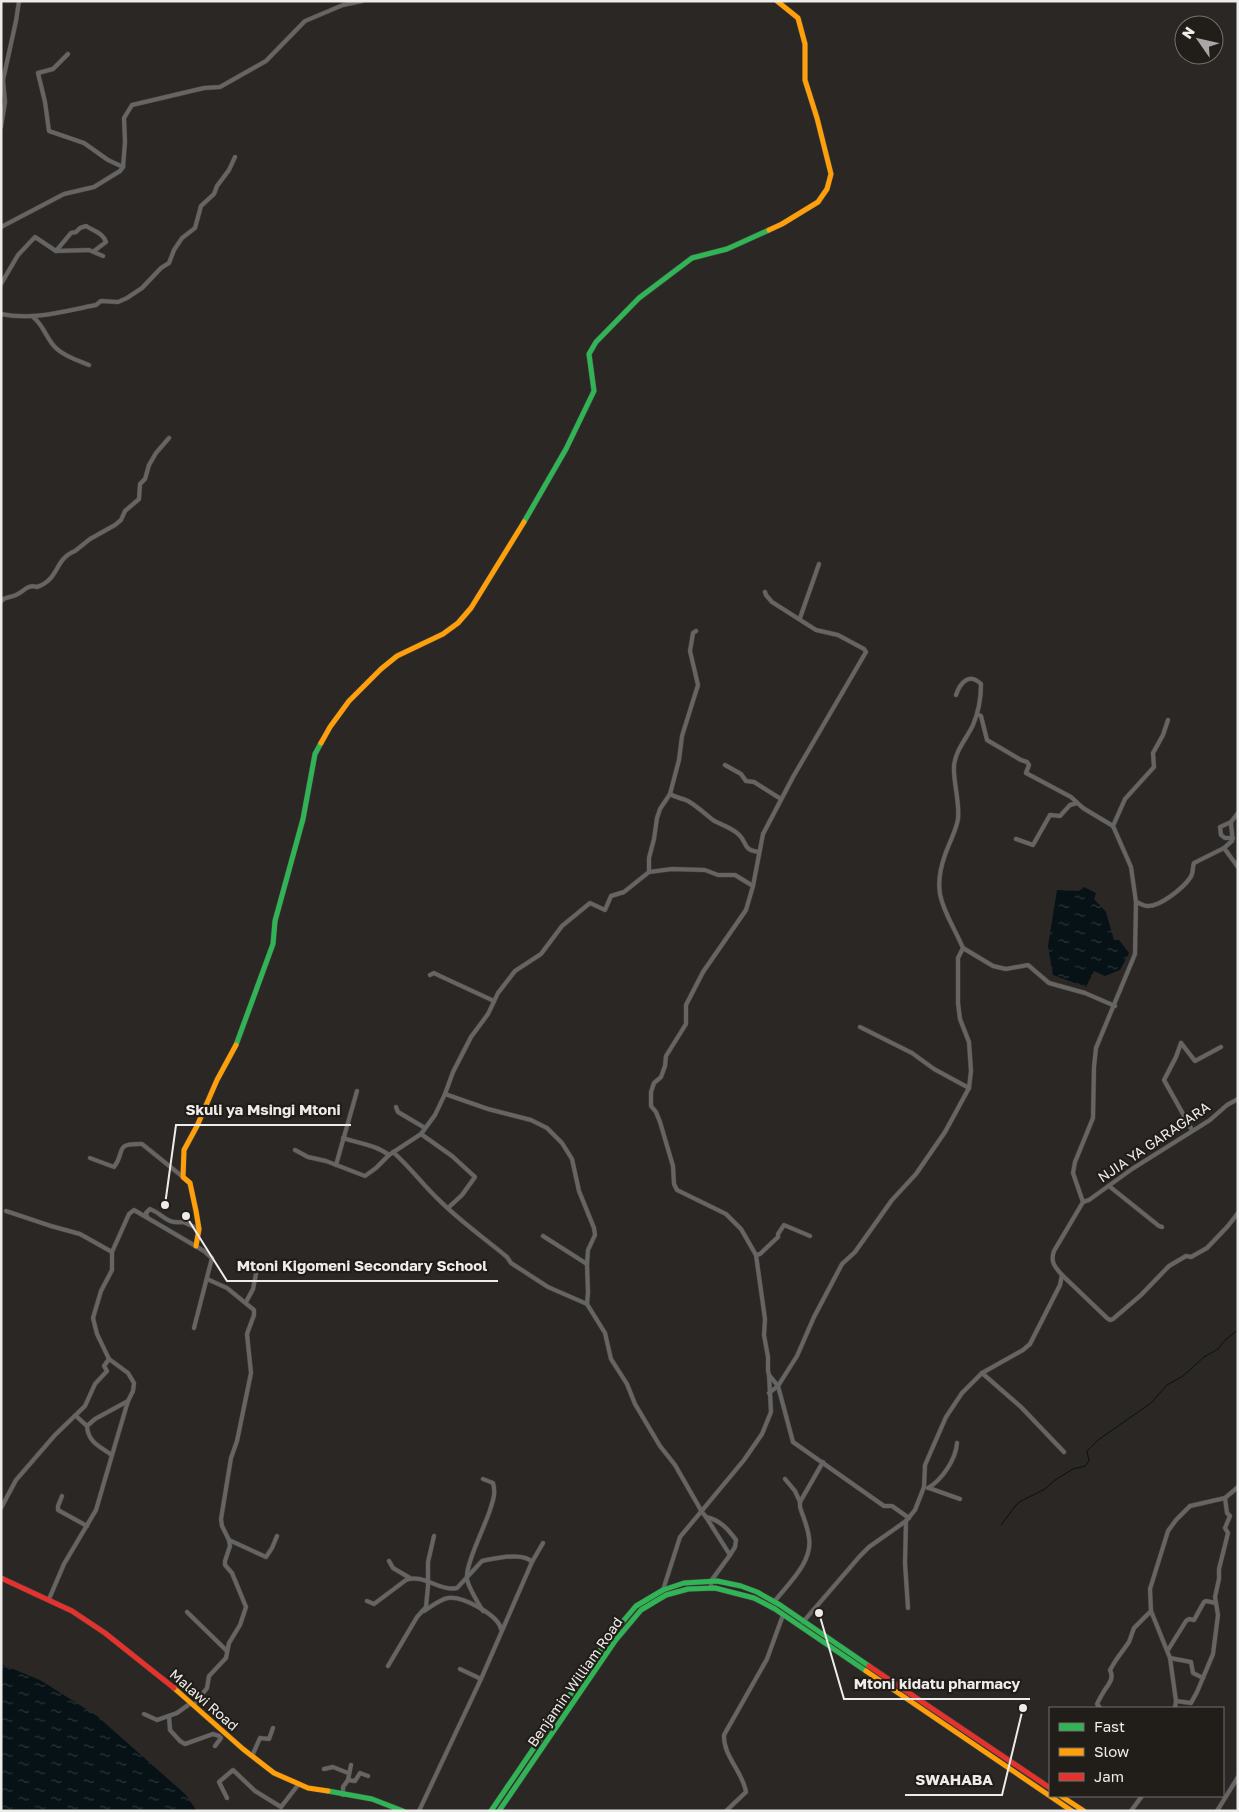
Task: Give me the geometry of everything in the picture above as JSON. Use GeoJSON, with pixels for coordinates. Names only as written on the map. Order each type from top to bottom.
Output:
{"type":"FeatureCollection","features":[{"type":"Feature","properties":{"kind":"main road"},"geometry":{"type":"LineString","coordinates":[[196,1246],[199,1229],[190,1184],[183,1177],[184,1150],[197,1126],[217,1080],[237,1044],[267,964],[273,944],[275,921],[303,820],[315,754],[330,728],[349,702],[396,656],[443,634],[458,623],[471,608],[509,549],[566,449],[594,391],[588,354],[596,342],[639,298],[692,258],[727,249],[782,224],[818,202],[827,190],[831,174],[805,80],[806,44],[798,18],[782,7],[777,1]]}},
{"type":"Feature","properties":{"kind":"main road","name":"Malawi Road"},"geometry":{"type":"LineString","coordinates":[[1,1578],[49,1599],[112,1639],[274,1773],[298,1784],[372,1800],[403,1811]]}},
{"type":"Feature","properties":{"kind":"main road","name":"Benjamin William Road"},"geometry":{"type":"LineString","coordinates":[[492,1811],[608,1638],[636,1606],[662,1590],[684,1583],[711,1581],[741,1586],[757,1592],[774,1602],[802,1624],[1049,1795]]}},
{"type":"Feature","properties":{"kind":"main road","name":"Benjamin William Road"},"geometry":{"type":"LineString","coordinates":[[498,1811],[615,1641],[641,1610],[674,1593],[688,1589],[711,1588],[754,1598],[802,1624],[1049,1787]]}},
{"type":"Feature","properties":{"kind":"main road","name":"Benjamin William Road"},"geometry":{"type":"LineString","coordinates":[[1052,1797],[1072,1811]]}},
{"type":"Feature","properties":{"kind":"main road"},"geometry":{"type":"LineString","coordinates":[[1063,1797],[1084,1811]]}},
{"type":"Feature","properties":{"kind":"street"},"geometry":{"type":"LineString","coordinates":[[1,127],[3,80],[19,1]]}},
{"type":"Feature","properties":{"kind":"street"},"geometry":{"type":"LineString","coordinates":[[1,228],[64,194],[94,187],[123,167],[124,118],[132,105],[204,88],[220,87],[266,61],[305,21],[343,5],[362,1]]}},
{"type":"Feature","properties":{"kind":"street"},"geometry":{"type":"LineString","coordinates":[[68,54],[53,69],[38,73],[49,131],[84,143],[108,160],[123,167]]}},
{"type":"Feature","properties":{"kind":"street"},"geometry":{"type":"LineString","coordinates":[[1,64],[6,69]]}},
{"type":"Feature","properties":{"kind":"street"},"geometry":{"type":"LineString","coordinates":[[1,314],[15,317],[33,317],[62,313],[101,302],[118,302],[142,288],[161,268],[169,263],[174,250],[182,238],[195,228],[201,206],[214,194],[235,158]]}},
{"type":"Feature","properties":{"kind":"street"},"geometry":{"type":"LineString","coordinates":[[56,250],[71,232],[76,232],[86,226],[103,235],[106,240],[94,251]]}},
{"type":"Feature","properties":{"kind":"street"},"geometry":{"type":"LineString","coordinates":[[1,284],[18,255],[35,237],[56,250],[94,251],[103,256]]}},
{"type":"Feature","properties":{"kind":"street"},"geometry":{"type":"LineString","coordinates":[[33,317],[41,325],[56,349],[74,360],[89,365]]}},
{"type":"Feature","properties":{"kind":"street"},"geometry":{"type":"LineString","coordinates":[[1,601],[14,596],[26,587],[32,585],[38,587],[47,583],[53,578],[59,563],[66,554],[75,551],[121,520],[125,511],[138,499],[140,484],[144,479],[148,465],[169,438]]}},
{"type":"Feature","properties":{"kind":"street"},"geometry":{"type":"LineString","coordinates":[[800,618],[819,564]]}},
{"type":"Feature","properties":{"kind":"street"},"geometry":{"type":"LineString","coordinates":[[662,1590],[678,1541],[744,1460],[762,1434],[771,1412],[768,1357],[756,1255],[741,1229],[726,1214],[677,1190],[674,1184],[673,1166],[660,1122],[651,1106],[650,1100],[654,1083],[661,1077],[663,1072],[666,1056],[686,1024],[686,1005],[703,972],[746,910],[753,886],[758,852],[763,834],[781,799],[866,652],[864,648],[838,635],[816,630],[800,618],[772,602],[765,592]]}},
{"type":"Feature","properties":{"kind":"street"},"geometry":{"type":"LineString","coordinates":[[649,872],[648,858],[660,809],[670,794],[679,760],[682,736],[688,724],[698,685],[690,651],[692,633],[696,631]]}},
{"type":"Feature","properties":{"kind":"street"},"geometry":{"type":"LineString","coordinates":[[956,695],[959,686],[964,680],[978,680],[981,684],[977,714],[961,745],[954,766],[957,823],[944,856],[938,879],[938,893],[963,948],[993,966],[1006,969],[1028,965],[1049,983],[1085,993],[1115,1006]]}},
{"type":"Feature","properties":{"kind":"street"},"geometry":{"type":"LineString","coordinates":[[977,714],[981,716],[987,740],[1027,762],[1029,765],[1026,774],[1071,796],[1077,803],[1113,826],[1131,867],[1136,902],[1135,954],[1096,1048],[1093,1118],[1075,1162],[1073,1173],[1083,1202],[1054,1251],[1052,1262],[1062,1275],[1110,1320],[1141,1295],[1169,1266],[1186,1256],[1191,1257],[1207,1248],[1238,1213]]}},
{"type":"Feature","properties":{"kind":"street"},"geometry":{"type":"LineString","coordinates":[[1113,826],[1125,799],[1154,767],[1152,753],[1168,720]]}},
{"type":"Feature","properties":{"kind":"street"},"geometry":{"type":"LineString","coordinates":[[725,765],[741,774],[746,781],[754,782],[781,799]]}},
{"type":"Feature","properties":{"kind":"street"},"geometry":{"type":"LineString","coordinates":[[670,794],[689,801],[714,822],[727,826],[744,839],[746,847],[750,851],[758,852]]}},
{"type":"Feature","properties":{"kind":"street"},"geometry":{"type":"LineString","coordinates":[[1016,839],[1033,845],[1049,816],[1052,814],[1060,816],[1070,805],[1077,803]]}},
{"type":"Feature","properties":{"kind":"street"},"geometry":{"type":"LineString","coordinates":[[1232,838],[1225,838],[1220,831],[1220,827],[1231,822],[1238,814]]}},
{"type":"Feature","properties":{"kind":"street"},"geometry":{"type":"LineString","coordinates":[[1136,902],[1147,906],[1158,903],[1175,893],[1190,878],[1194,863],[1231,843],[1231,822]]}},
{"type":"Feature","properties":{"kind":"street"},"geometry":{"type":"LineString","coordinates":[[1224,848],[1238,866]]}},
{"type":"Feature","properties":{"kind":"street"},"geometry":{"type":"LineString","coordinates":[[295,1150],[308,1157],[326,1161],[365,1176],[391,1154],[421,1134],[435,1115],[453,1072],[471,1037],[515,971],[541,954],[562,926],[590,903],[605,910],[612,896],[624,892],[649,872],[672,869],[705,870],[718,875],[735,876],[753,886]]}},
{"type":"Feature","properties":{"kind":"street"},"geometry":{"type":"LineString","coordinates":[[769,1393],[778,1386],[797,1356],[814,1317],[842,1264],[855,1252],[892,1200],[916,1174],[945,1132],[968,1088],[971,1072],[969,1042],[960,1019],[958,1003],[958,958],[963,948]]}},
{"type":"Feature","properties":{"kind":"street"},"geometry":{"type":"LineString","coordinates":[[430,975],[434,973],[494,1001]]}},
{"type":"Feature","properties":{"kind":"street"},"geometry":{"type":"LineString","coordinates":[[860,1027],[912,1053],[934,1069],[968,1088]]}},
{"type":"Feature","properties":{"kind":"street"},"geometry":{"type":"LineString","coordinates":[[1192,1130],[1164,1080],[1176,1057],[1181,1042],[1195,1061],[1221,1047]]}},
{"type":"Feature","properties":{"kind":"street"},"geometry":{"type":"LineString","coordinates":[[336,1165],[357,1091]]}},
{"type":"Feature","properties":{"kind":"street"},"geometry":{"type":"LineString","coordinates":[[445,1094],[488,1109],[531,1120],[547,1128],[558,1138],[572,1159],[579,1191],[594,1228],[595,1235],[588,1250],[586,1264],[587,1304]]}},
{"type":"Feature","properties":{"kind":"street","name":"NJIA YA GARAGARA"},"geometry":{"type":"LineString","coordinates":[[1083,1202],[1089,1200],[1132,1169],[1238,1099]]}},
{"type":"Feature","properties":{"kind":"street"},"geometry":{"type":"LineString","coordinates":[[396,1107],[398,1112],[425,1128]]}},
{"type":"Feature","properties":{"kind":"street"},"geometry":{"type":"LineString","coordinates":[[421,1134],[452,1156],[474,1177],[462,1195],[448,1208]]}},
{"type":"Feature","properties":{"kind":"street"},"geometry":{"type":"LineString","coordinates":[[343,1138],[363,1145],[374,1146],[405,1162],[437,1199],[468,1228],[491,1244],[518,1269],[553,1289],[587,1304],[606,1332],[611,1358],[635,1404],[660,1446],[676,1465],[702,1512],[730,1555]]}},
{"type":"Feature","properties":{"kind":"street"},"geometry":{"type":"LineString","coordinates":[[90,1158],[114,1167],[124,1146],[142,1144],[183,1177]]}},
{"type":"Feature","properties":{"kind":"street"},"geometry":{"type":"LineString","coordinates":[[1109,1186],[1162,1227]]}},
{"type":"Feature","properties":{"kind":"street"},"geometry":{"type":"LineString","coordinates":[[148,1217],[146,1212],[150,1209],[170,1222],[183,1222],[199,1229]]}},
{"type":"Feature","properties":{"kind":"street"},"geometry":{"type":"LineString","coordinates":[[49,1599],[64,1564],[96,1510],[128,1401],[133,1391],[134,1383],[128,1374],[110,1359],[96,1334],[93,1318],[101,1291],[112,1270],[112,1252],[131,1212],[134,1210],[196,1246],[212,1258],[194,1328]]}},
{"type":"Feature","properties":{"kind":"street"},"geometry":{"type":"LineString","coordinates":[[6,1211],[80,1234],[112,1252]]}},
{"type":"Feature","properties":{"kind":"street"},"geometry":{"type":"LineString","coordinates":[[756,1255],[760,1254],[778,1237],[784,1224],[810,1236]]}},
{"type":"Feature","properties":{"kind":"street"},"geometry":{"type":"LineString","coordinates":[[543,1236],[586,1264]]}},
{"type":"Feature","properties":{"kind":"street"},"geometry":{"type":"LineString","coordinates":[[246,1302],[253,1289],[257,1269]]}},
{"type":"Feature","properties":{"kind":"street"},"geometry":{"type":"LineString","coordinates":[[802,1624],[860,1556],[869,1547],[907,1520],[915,1510],[926,1487],[926,1465],[946,1417],[962,1393],[982,1373],[1023,1350],[1030,1344],[1060,1285],[1062,1275]]}},
{"type":"Feature","properties":{"kind":"street"},"geometry":{"type":"LineString","coordinates":[[144,1714],[157,1720],[178,1713],[192,1704],[207,1688],[209,1676],[226,1658],[229,1643],[240,1625],[246,1607],[232,1573],[225,1565],[230,1546],[222,1526],[222,1510],[231,1458],[237,1441],[252,1373],[247,1334],[254,1310],[227,1288],[207,1280]]}},
{"type":"Feature","properties":{"kind":"street"},"geometry":{"type":"LineString","coordinates":[[1,1508],[16,1480],[55,1435],[85,1406],[95,1384],[107,1371],[104,1366],[110,1359]]}},
{"type":"Feature","properties":{"kind":"street"},"geometry":{"type":"LineString","coordinates":[[982,1373],[1021,1406],[1064,1452]]}},
{"type":"Feature","properties":{"kind":"street"},"geometry":{"type":"LineString","coordinates":[[769,1375],[778,1386],[794,1442],[885,1507],[892,1506],[907,1520],[905,1563],[908,1608]]}},
{"type":"Feature","properties":{"kind":"street"},"geometry":{"type":"LineString","coordinates":[[769,1386],[775,1381]]}},
{"type":"Feature","properties":{"kind":"street"},"geometry":{"type":"LineString","coordinates":[[87,1426],[95,1419],[128,1401]]}},
{"type":"Feature","properties":{"kind":"street"},"geometry":{"type":"LineString","coordinates":[[76,1416],[87,1426],[90,1439],[112,1455]]}},
{"type":"Feature","properties":{"kind":"street"},"geometry":{"type":"LineString","coordinates":[[926,1487],[937,1481],[948,1466],[956,1454],[957,1443]]}},
{"type":"Feature","properties":{"kind":"street"},"geometry":{"type":"LineString","coordinates":[[800,1502],[823,1462]]}},
{"type":"Feature","properties":{"kind":"street"},"geometry":{"type":"LineString","coordinates":[[483,1479],[493,1483],[494,1497],[486,1523],[476,1544],[467,1578],[469,1586],[483,1611]]}},
{"type":"Feature","properties":{"kind":"street"},"geometry":{"type":"LineString","coordinates":[[774,1602],[808,1557],[809,1538],[800,1502],[795,1491],[785,1479]]}},
{"type":"Feature","properties":{"kind":"street"},"geometry":{"type":"LineString","coordinates":[[926,1487],[960,1499]]}},
{"type":"Feature","properties":{"kind":"street"},"geometry":{"type":"LineString","coordinates":[[1175,1707],[1170,1658],[1151,1610],[1150,1589],[1168,1531],[1190,1506],[1225,1498],[1238,1487]]}},
{"type":"Feature","properties":{"kind":"street"},"geometry":{"type":"LineString","coordinates":[[62,1496],[58,1510],[87,1526]]}},
{"type":"Feature","properties":{"kind":"street"},"geometry":{"type":"LineString","coordinates":[[1176,1701],[1191,1704],[1213,1654],[1218,1615],[1215,1597],[1219,1569],[1228,1533],[1225,1528],[1230,1516],[1227,1513],[1225,1498]]}},
{"type":"Feature","properties":{"kind":"street"},"geometry":{"type":"LineString","coordinates":[[706,1517],[712,1518],[725,1526],[736,1540],[735,1547],[711,1581],[711,1588]]}},
{"type":"Feature","properties":{"kind":"street"},"geometry":{"type":"LineString","coordinates":[[229,1540],[266,1557],[277,1536]]}},
{"type":"Feature","properties":{"kind":"street"},"geometry":{"type":"LineString","coordinates":[[424,1611],[427,1602],[428,1562],[434,1536]]}},
{"type":"Feature","properties":{"kind":"street"},"geometry":{"type":"LineString","coordinates":[[419,1811],[481,1679],[532,1562],[543,1543]]}},
{"type":"Feature","properties":{"kind":"street"},"geometry":{"type":"LineString","coordinates":[[389,1561],[393,1568],[410,1578],[454,1589],[460,1586],[486,1560],[520,1556],[532,1562]]}},
{"type":"Feature","properties":{"kind":"street"},"geometry":{"type":"LineString","coordinates":[[367,1601],[374,1604],[410,1578]]}},
{"type":"Feature","properties":{"kind":"street"},"geometry":{"type":"LineString","coordinates":[[388,1666],[417,1617],[424,1611],[449,1598],[468,1601],[496,1620],[501,1630]]}},
{"type":"Feature","properties":{"kind":"street"},"geometry":{"type":"LineString","coordinates":[[1168,1650],[1186,1621],[1188,1619],[1194,1620],[1204,1602],[1216,1603]]}},
{"type":"Feature","properties":{"kind":"street"},"geometry":{"type":"LineString","coordinates":[[1099,1707],[1097,1704],[1103,1692],[1110,1684],[1112,1674],[1110,1670],[1129,1642],[1135,1626],[1151,1610]]}},
{"type":"Feature","properties":{"kind":"street"},"geometry":{"type":"LineString","coordinates":[[187,1612],[227,1650]]}},
{"type":"Feature","properties":{"kind":"street"},"geometry":{"type":"LineString","coordinates":[[726,1811],[746,1792],[725,1745],[723,1738],[725,1731],[767,1659],[783,1614]]}},
{"type":"Feature","properties":{"kind":"street"},"geometry":{"type":"LineString","coordinates":[[1170,1658],[1191,1662],[1193,1673],[1203,1678]]}},
{"type":"Feature","properties":{"kind":"street"},"geometry":{"type":"LineString","coordinates":[[460,1668],[481,1679]]}},
{"type":"Feature","properties":{"kind":"street"},"geometry":{"type":"LineString","coordinates":[[169,1716],[170,1730],[182,1743],[185,1744],[216,1734],[221,1738],[215,1746]]}},
{"type":"Feature","properties":{"kind":"street"},"geometry":{"type":"LineString","coordinates":[[252,1756],[260,1738],[269,1739],[273,1728]]}},
{"type":"Feature","properties":{"kind":"street"},"geometry":{"type":"LineString","coordinates":[[343,1795],[343,1786],[348,1780],[351,1765]]}},
{"type":"Feature","properties":{"kind":"street"},"geometry":{"type":"LineString","coordinates":[[324,1769],[333,1767],[348,1773]]}},
{"type":"Feature","properties":{"kind":"street"},"geometry":{"type":"LineString","coordinates":[[227,1798],[219,1782],[233,1770],[255,1791],[281,1807],[298,1784]]}},
{"type":"Feature","properties":{"kind":"street"},"geometry":{"type":"LineString","coordinates":[[348,1780],[355,1781],[361,1773],[368,1776]]}},
{"type":"Feature","properties":{"kind":"street"},"geometry":{"type":"LineString","coordinates":[[1217,1811],[1238,1778]]}},
{"type":"Feature","properties":{"kind":"street"},"geometry":{"type":"LineString","coordinates":[[1131,1811],[1141,1797]]}},
{"type":"Feature","properties":{"kind":"water"},"geometry":{"type":"Polygon","coordinates":[[[1084,887],[1096,893],[1094,899],[1106,912],[1114,940],[1119,940],[1129,953],[1120,970],[1105,976],[1094,971],[1086,987],[1053,975],[1048,946],[1057,890],[1079,891],[1084,887]]]}},
{"type":"Feature","properties":{"kind":"water"},"geometry":{"type":"Polygon","coordinates":[[[1,1664],[40,1680],[97,1716],[185,1794],[197,1811],[1,1811],[1,1664]]]}},
{"type":"Feature","properties":{"kind":"waterway"},"geometry":{"type":"LineString","coordinates":[[1001,1525],[1021,1501],[1045,1489],[1055,1480],[1073,1469],[1085,1466],[1089,1461],[1087,1451],[1098,1440],[1151,1403],[1167,1385],[1183,1376],[1204,1357],[1218,1349],[1225,1340],[1238,1330]]}},
{"type":"Feature","properties":{"kind":"traffic: fast"},"geometry":{"type":"LineString","coordinates":[[524,522],[566,449],[594,391],[589,354],[596,342],[639,298],[692,258],[727,249],[769,230]]}},
{"type":"Feature","properties":{"kind":"traffic: fast"},"geometry":{"type":"LineString","coordinates":[[236,1045],[273,944],[275,921],[303,819],[315,754],[321,743]]}},
{"type":"Feature","properties":{"kind":"traffic: fast"},"geometry":{"type":"LineString","coordinates":[[491,1811],[608,1639],[636,1606],[663,1590],[684,1583],[717,1581],[741,1586],[757,1592],[780,1605],[869,1666]]}},
{"type":"Feature","properties":{"kind":"traffic: fast"},"geometry":{"type":"LineString","coordinates":[[499,1811],[615,1641],[641,1610],[666,1595],[688,1589],[715,1588],[754,1598],[775,1609],[866,1671]]}},
{"type":"Feature","properties":{"kind":"traffic: fast"},"geometry":{"type":"LineString","coordinates":[[328,1791],[372,1799],[403,1811]]}},
{"type":"Feature","properties":{"kind":"traffic: slow"},"geometry":{"type":"LineString","coordinates":[[769,230],[818,202],[827,189],[831,174],[805,80],[805,44],[798,18],[777,1]]}},
{"type":"Feature","properties":{"kind":"traffic: slow"},"geometry":{"type":"LineString","coordinates":[[321,743],[349,701],[381,669],[397,656],[443,634],[458,623],[471,608],[524,522]]}},
{"type":"Feature","properties":{"kind":"traffic: slow"},"geometry":{"type":"LineString","coordinates":[[196,1246],[199,1229],[190,1183],[183,1177],[184,1150],[236,1045]]}},
{"type":"Feature","properties":{"kind":"traffic: slow"},"geometry":{"type":"LineString","coordinates":[[866,1671],[1049,1795]]}},
{"type":"Feature","properties":{"kind":"traffic: slow"},"geometry":{"type":"LineString","coordinates":[[174,1688],[243,1749],[274,1773],[308,1788],[328,1791]]}},
{"type":"Feature","properties":{"kind":"traffic: slow"},"geometry":{"type":"LineString","coordinates":[[1051,1797],[1072,1811]]}},
{"type":"Feature","properties":{"kind":"traffic: slow"},"geometry":{"type":"LineString","coordinates":[[1063,1797],[1084,1811]]}},
{"type":"Feature","properties":{"kind":"traffic: jam"},"geometry":{"type":"LineString","coordinates":[[1,1578],[72,1611],[105,1633],[174,1688]]}},
{"type":"Feature","properties":{"kind":"traffic: jam"},"geometry":{"type":"LineString","coordinates":[[869,1666],[1049,1787]]}},
{"type":"Feature","properties":{"kind":"place","name":"Skuli ya Msingi Mtoni"},"geometry":{"type":"Point","coordinates":[165,1205]}},
{"type":"Feature","properties":{"kind":"place","name":"Mtoni Kigomeni Secondary School"},"geometry":{"type":"Point","coordinates":[186,1216]}},
{"type":"Feature","properties":{"kind":"place","name":"Mtoni kidatu pharmacy"},"geometry":{"type":"Point","coordinates":[819,1613]}},
{"type":"Feature","properties":{"kind":"place","name":"SWAHABA"},"geometry":{"type":"Point","coordinates":[1023,1708]}}]}
